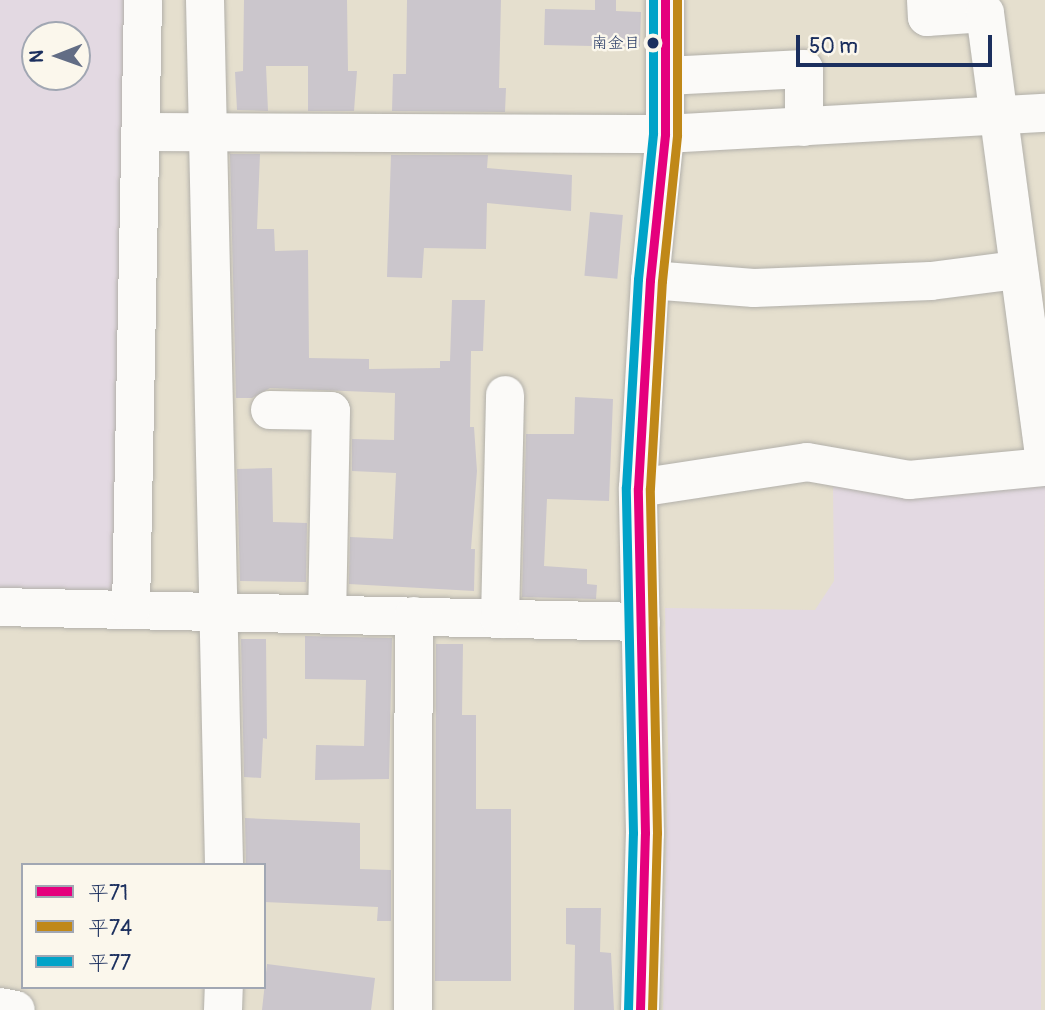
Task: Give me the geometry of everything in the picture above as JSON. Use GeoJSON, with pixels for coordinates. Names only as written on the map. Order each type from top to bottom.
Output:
{"type":"FeatureCollection","features":[{"type":"Feature","properties":{"kind":"street"},"geometry":{"type":"LineString","coordinates":[[131,609],[143,0]]}},
{"type":"Feature","properties":{"kind":"street"},"geometry":{"type":"LineString","coordinates":[[205,0],[205,135],[224,863]]}},
{"type":"Feature","properties":{"kind":"street"},"geometry":{"type":"LineString","coordinates":[[640,1010],[645,833],[638,488],[650,280],[665,134],[665,0]]}},
{"type":"Feature","properties":{"kind":"street"},"geometry":{"type":"LineString","coordinates":[[638,488],[807,462],[909,480],[1045,464],[996,115],[985,13],[927,17],[926,0]]}},
{"type":"Feature","properties":{"kind":"street"},"geometry":{"type":"LineString","coordinates":[[666,76],[804,69],[804,127]]}},
{"type":"Feature","properties":{"kind":"street"},"geometry":{"type":"LineString","coordinates":[[142,132],[205,135],[665,134],[1045,113]]}},
{"type":"Feature","properties":{"kind":"street"},"geometry":{"type":"LineString","coordinates":[[650,280],[754,288],[931,281],[1017,270]]}},
{"type":"Feature","properties":{"kind":"street"},"geometry":{"type":"LineString","coordinates":[[500,619],[505,395]]}},
{"type":"Feature","properties":{"kind":"street"},"geometry":{"type":"LineString","coordinates":[[270,410],[331,411],[327,613]]}},
{"type":"Feature","properties":{"kind":"street"},"geometry":{"type":"LineString","coordinates":[[0,607],[641,622]]}},
{"type":"Feature","properties":{"kind":"street"},"geometry":{"type":"LineString","coordinates":[[413,1010],[414,616]]}},
{"type":"Feature","properties":{"kind":"street"},"geometry":{"type":"LineString","coordinates":[[223,1010],[224,989]]}},
{"type":"Feature","properties":{"kind":"street"},"geometry":{"type":"LineString","coordinates":[[0,1007],[16,1010]]}},
{"type":"Feature","properties":{"kind":"shaded area"},"geometry":{"type":"Polygon","coordinates":[[[0,0],[129,0],[116,597],[0,595],[0,0]]]}},
{"type":"Feature","properties":{"kind":"shaded area"},"geometry":{"type":"Polygon","coordinates":[[[1045,482],[1041,1010],[663,1010],[668,749],[665,608],[815,610],[834,581],[833,484],[1045,482]]]}},
{"type":"Feature","properties":{"kind":"building"},"geometry":{"type":"Polygon","coordinates":[[[244,0],[347,0],[348,71],[357,71],[354,111],[308,111],[308,66],[266,66],[268,111],[237,110],[235,72],[243,71],[244,0]]]}},
{"type":"Feature","properties":{"kind":"building"},"geometry":{"type":"Polygon","coordinates":[[[407,0],[501,0],[499,88],[506,88],[505,112],[392,111],[393,74],[406,74],[407,0]]]}},
{"type":"Feature","properties":{"kind":"building"},"geometry":{"type":"Polygon","coordinates":[[[595,0],[616,0],[616,11],[641,12],[640,47],[544,45],[545,9],[595,10],[595,0]]]}},
{"type":"Feature","properties":{"kind":"building"},"geometry":{"type":"Polygon","coordinates":[[[230,154],[260,154],[257,229],[274,229],[275,251],[308,250],[309,358],[369,359],[369,369],[440,368],[440,361],[450,361],[452,300],[485,300],[483,351],[471,351],[470,427],[474,427],[477,471],[471,549],[475,549],[474,591],[349,584],[350,537],[393,539],[396,473],[352,471],[352,439],[394,440],[395,393],[270,388],[252,398],[236,398],[230,154]]]}},
{"type":"Feature","properties":{"kind":"building"},"geometry":{"type":"Polygon","coordinates":[[[391,155],[488,155],[487,168],[572,175],[571,211],[487,203],[486,249],[424,248],[422,278],[387,277],[391,155]]]}},
{"type":"Feature","properties":{"kind":"building"},"geometry":{"type":"Polygon","coordinates":[[[590,212],[623,215],[617,279],[584,276],[590,212]]]}},
{"type":"Feature","properties":{"kind":"building"},"geometry":{"type":"Polygon","coordinates":[[[575,397],[613,399],[609,501],[547,499],[544,566],[587,569],[587,584],[597,585],[596,599],[522,597],[526,434],[574,434],[575,397]]]}},
{"type":"Feature","properties":{"kind":"building"},"geometry":{"type":"Polygon","coordinates":[[[272,468],[273,522],[307,523],[306,582],[240,581],[237,469],[272,468]]]}},
{"type":"Feature","properties":{"kind":"building"},"geometry":{"type":"Polygon","coordinates":[[[305,636],[392,638],[389,779],[315,780],[316,745],[364,746],[366,680],[305,679],[305,636]]]}},
{"type":"Feature","properties":{"kind":"building"},"geometry":{"type":"Polygon","coordinates":[[[241,639],[266,639],[267,739],[263,738],[261,778],[244,777],[241,639]]]}},
{"type":"Feature","properties":{"kind":"building"},"geometry":{"type":"Polygon","coordinates":[[[436,644],[463,644],[462,715],[476,715],[476,809],[511,809],[511,981],[435,981],[436,644]]]}},
{"type":"Feature","properties":{"kind":"building"},"geometry":{"type":"Polygon","coordinates":[[[245,818],[360,823],[360,869],[391,870],[391,921],[377,921],[378,907],[266,902],[266,863],[246,863],[245,818]]]}},
{"type":"Feature","properties":{"kind":"building"},"geometry":{"type":"Polygon","coordinates":[[[566,908],[601,908],[600,952],[611,953],[614,1010],[574,1010],[575,945],[566,944],[566,908]]]}},
{"type":"Feature","properties":{"kind":"building"},"geometry":{"type":"Polygon","coordinates":[[[267,964],[375,978],[371,1010],[262,1010],[267,964]]]}},
{"type":"Feature","properties":{"kind":"transit line","name":"平77"},"geometry":{"type":"LineString","coordinates":[[628,1010],[633,833],[626,487],[638,279],[653,133],[653,0]]}},
{"type":"Feature","properties":{"kind":"transit line","name":"平71"},"geometry":{"type":"LineString","coordinates":[[640,1010],[645,833],[638,488],[650,280],[665,134],[665,0]]}},
{"type":"Feature","properties":{"kind":"transit line","name":"平74"},"geometry":{"type":"LineString","coordinates":[[652,1010],[657,833],[650,488],[662,281],[677,135],[677,0]]}},
{"type":"Feature","properties":{"kind":"place","name":"南金目"},"geometry":{"type":"Point","coordinates":[653,43]}}]}
